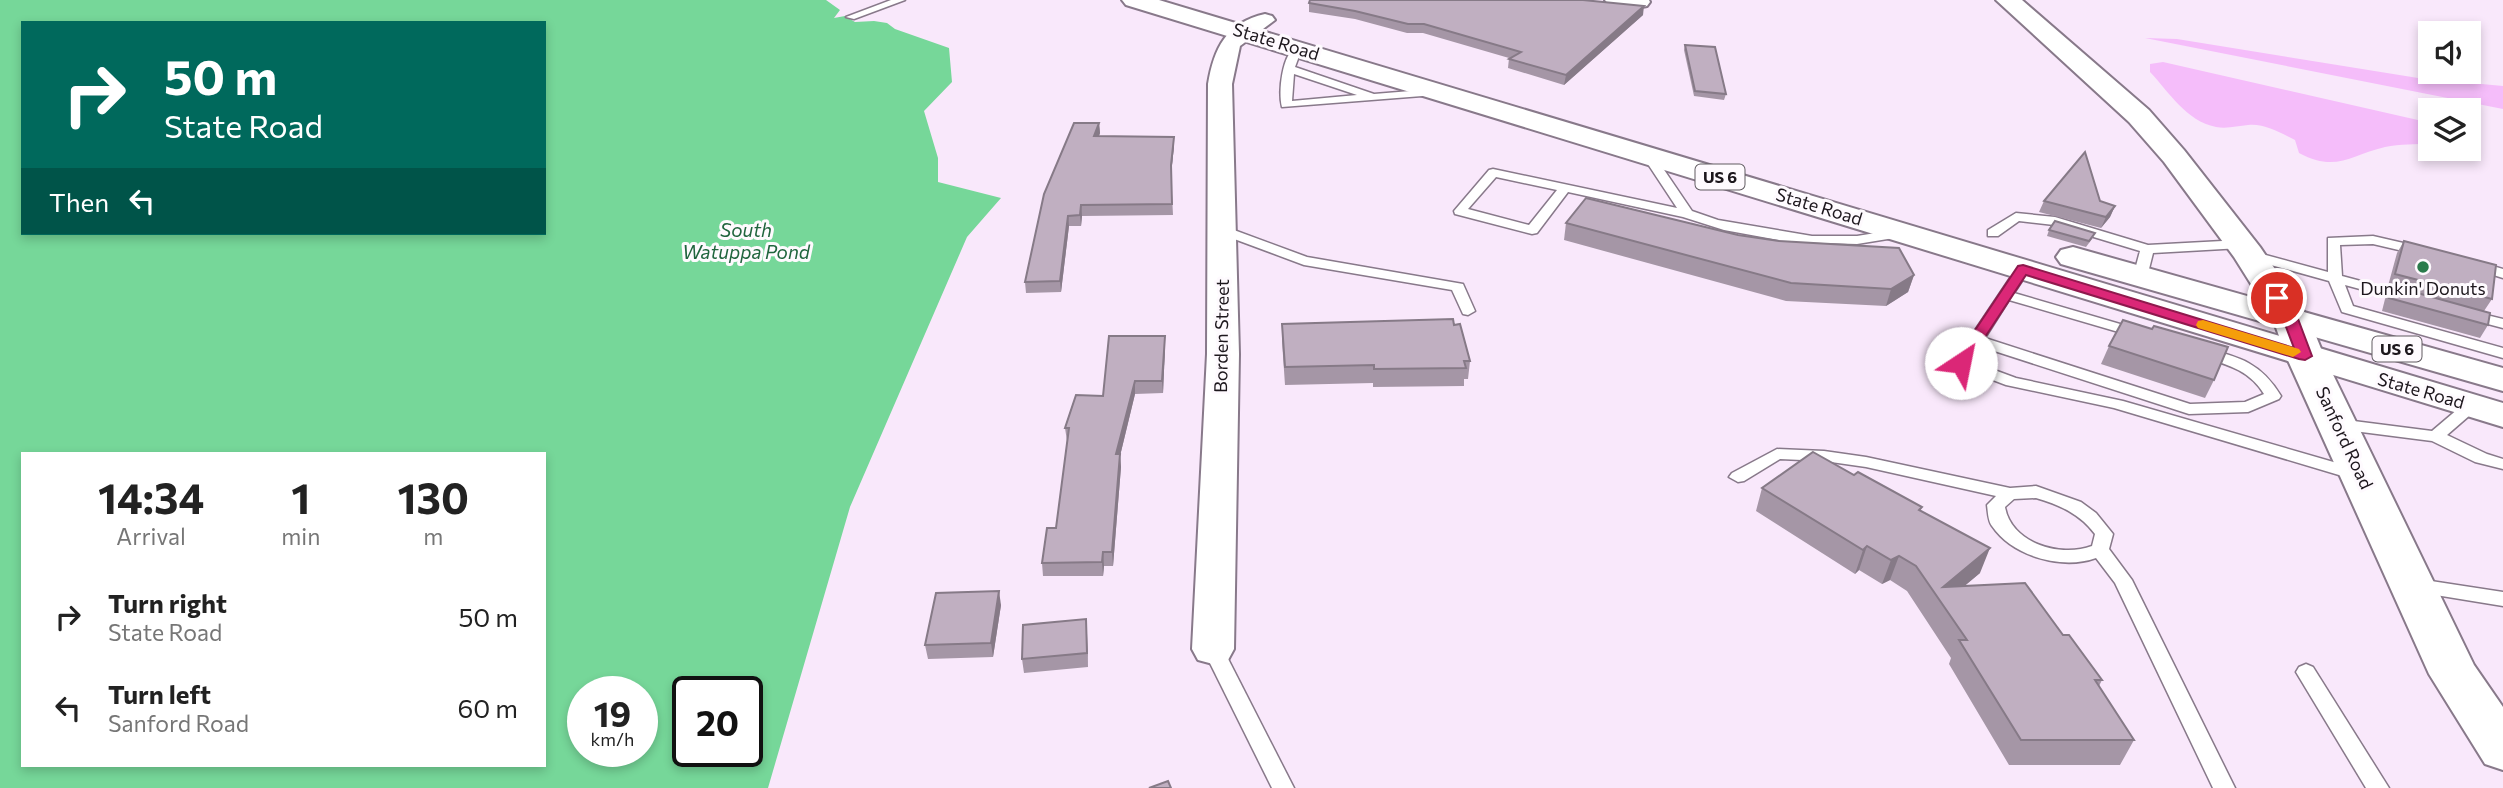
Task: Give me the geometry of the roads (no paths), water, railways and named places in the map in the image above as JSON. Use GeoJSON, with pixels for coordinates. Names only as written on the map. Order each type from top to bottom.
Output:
{"type":"FeatureCollection","features":[{"type":"Feature","properties":{"kind":"main road","name":"State Road"},"geometry":{"type":"LineString","coordinates":[[1134,0],[1254,26],[1993,233],[2143,263],[2298,337],[2487,410]]}},
{"type":"Feature","properties":{"kind":"main road","name":"State Road"},"geometry":{"type":"LineString","coordinates":[[1198,0],[1254,26],[1293,59],[1438,92],[2023,269],[2298,337],[2503,380]]}},
{"type":"Feature","properties":{"kind":"main road","name":"Sanford Road"},"geometry":{"type":"LineString","coordinates":[[2008,0],[2139,116],[2174,156],[2245,249],[2298,337],[2454,674],[2503,749]]}},
{"type":"Feature","properties":{"kind":"street"},"geometry":{"type":"LineString","coordinates":[[1615,0],[1640,2]]}},
{"type":"Feature","properties":{"kind":"street","name":"Borden Street"},"geometry":{"type":"LineString","coordinates":[[1213,649],[1223,354],[1221,74],[1223,54],[1232,38],[1254,26]]}},
{"type":"Feature","properties":{"kind":"lane"},"geometry":{"type":"LineString","coordinates":[[851,17],[900,0]]}},
{"type":"Feature","properties":{"kind":"lane"},"geometry":{"type":"LineString","coordinates":[[1377,98],[1293,59],[1286,105],[1377,98],[1438,92]]}},
{"type":"Feature","properties":{"kind":"lane"},"geometry":{"type":"LineString","coordinates":[[1648,155],[1687,213]]}},
{"type":"Feature","properties":{"kind":"lane"},"geometry":{"type":"LineString","coordinates":[[1564,188],[1532,230],[1460,211],[1493,173],[1687,213],[1723,226],[1845,241],[1901,232]]}},
{"type":"Feature","properties":{"kind":"lane"},"geometry":{"type":"LineString","coordinates":[[1223,229],[1304,261],[1458,287],[1468,311]]}},
{"type":"Feature","properties":{"kind":"lane"},"geometry":{"type":"LineString","coordinates":[[2437,256],[2372,240],[2333,241],[2335,278],[2347,309],[2503,353]]}},
{"type":"Feature","properties":{"kind":"lane"},"geometry":{"type":"LineString","coordinates":[[2143,263],[2245,249],[2426,303]]}},
{"type":"Feature","properties":{"kind":"lane"},"geometry":{"type":"LineString","coordinates":[[2463,262],[2503,274]]}},
{"type":"Feature","properties":{"kind":"lane"},"geometry":{"type":"LineString","coordinates":[[2023,269],[1961,363],[2012,382],[2117,404],[2362,476]]}},
{"type":"Feature","properties":{"kind":"lane"},"geometry":{"type":"LineString","coordinates":[[2006,295],[2149,337]]}},
{"type":"Feature","properties":{"kind":"lane"},"geometry":{"type":"LineString","coordinates":[[2451,310],[2503,324]]}},
{"type":"Feature","properties":{"kind":"lane"},"geometry":{"type":"LineString","coordinates":[[1975,341],[2189,409],[2248,407],[2273,396],[2263,377],[2240,364],[2188,349]]}},
{"type":"Feature","properties":{"kind":"lane"},"geometry":{"type":"LineString","coordinates":[[2436,436],[2487,410]]}},
{"type":"Feature","properties":{"kind":"lane"},"geometry":{"type":"LineString","coordinates":[[2338,424],[2436,436],[2481,458],[2503,464]]}},
{"type":"Feature","properties":{"kind":"lane"},"geometry":{"type":"LineString","coordinates":[[1738,477],[1776,454],[1824,456],[1866,462],[2010,494],[2036,492],[2066,500],[2092,516],[2104,534],[2100,550]]}},
{"type":"Feature","properties":{"kind":"lane"},"geometry":{"type":"LineString","coordinates":[[2010,494],[1996,505],[1998,523],[2017,541],[2047,554],[2078,558],[2100,550]]}},
{"type":"Feature","properties":{"kind":"lane"},"geometry":{"type":"LineString","coordinates":[[2100,550],[2123,580],[2224,788]]}},
{"type":"Feature","properties":{"kind":"lane"},"geometry":{"type":"LineString","coordinates":[[2412,585],[2503,598]]}},
{"type":"Feature","properties":{"kind":"lane"},"geometry":{"type":"LineString","coordinates":[[1213,649],[1283,788]]}},
{"type":"Feature","properties":{"kind":"lane"},"geometry":{"type":"LineString","coordinates":[[2305,672],[2378,788]]}},
{"type":"Feature","properties":{"kind":"water","name":"South Watuppa Pond"},"geometry":{"type":"Polygon","coordinates":[[[0,0],[826,0],[840,10],[834,18],[845,16],[855,22],[887,23],[895,29],[949,48],[952,82],[924,111],[938,158],[938,182],[1001,198],[967,237],[850,507],[768,788],[0,788],[0,0]]]}},
{"type":"Feature","properties":{"kind":"place","name":"Dunkin' Donuts"},"geometry":{"type":"Point","coordinates":[2423,267]}}]}
